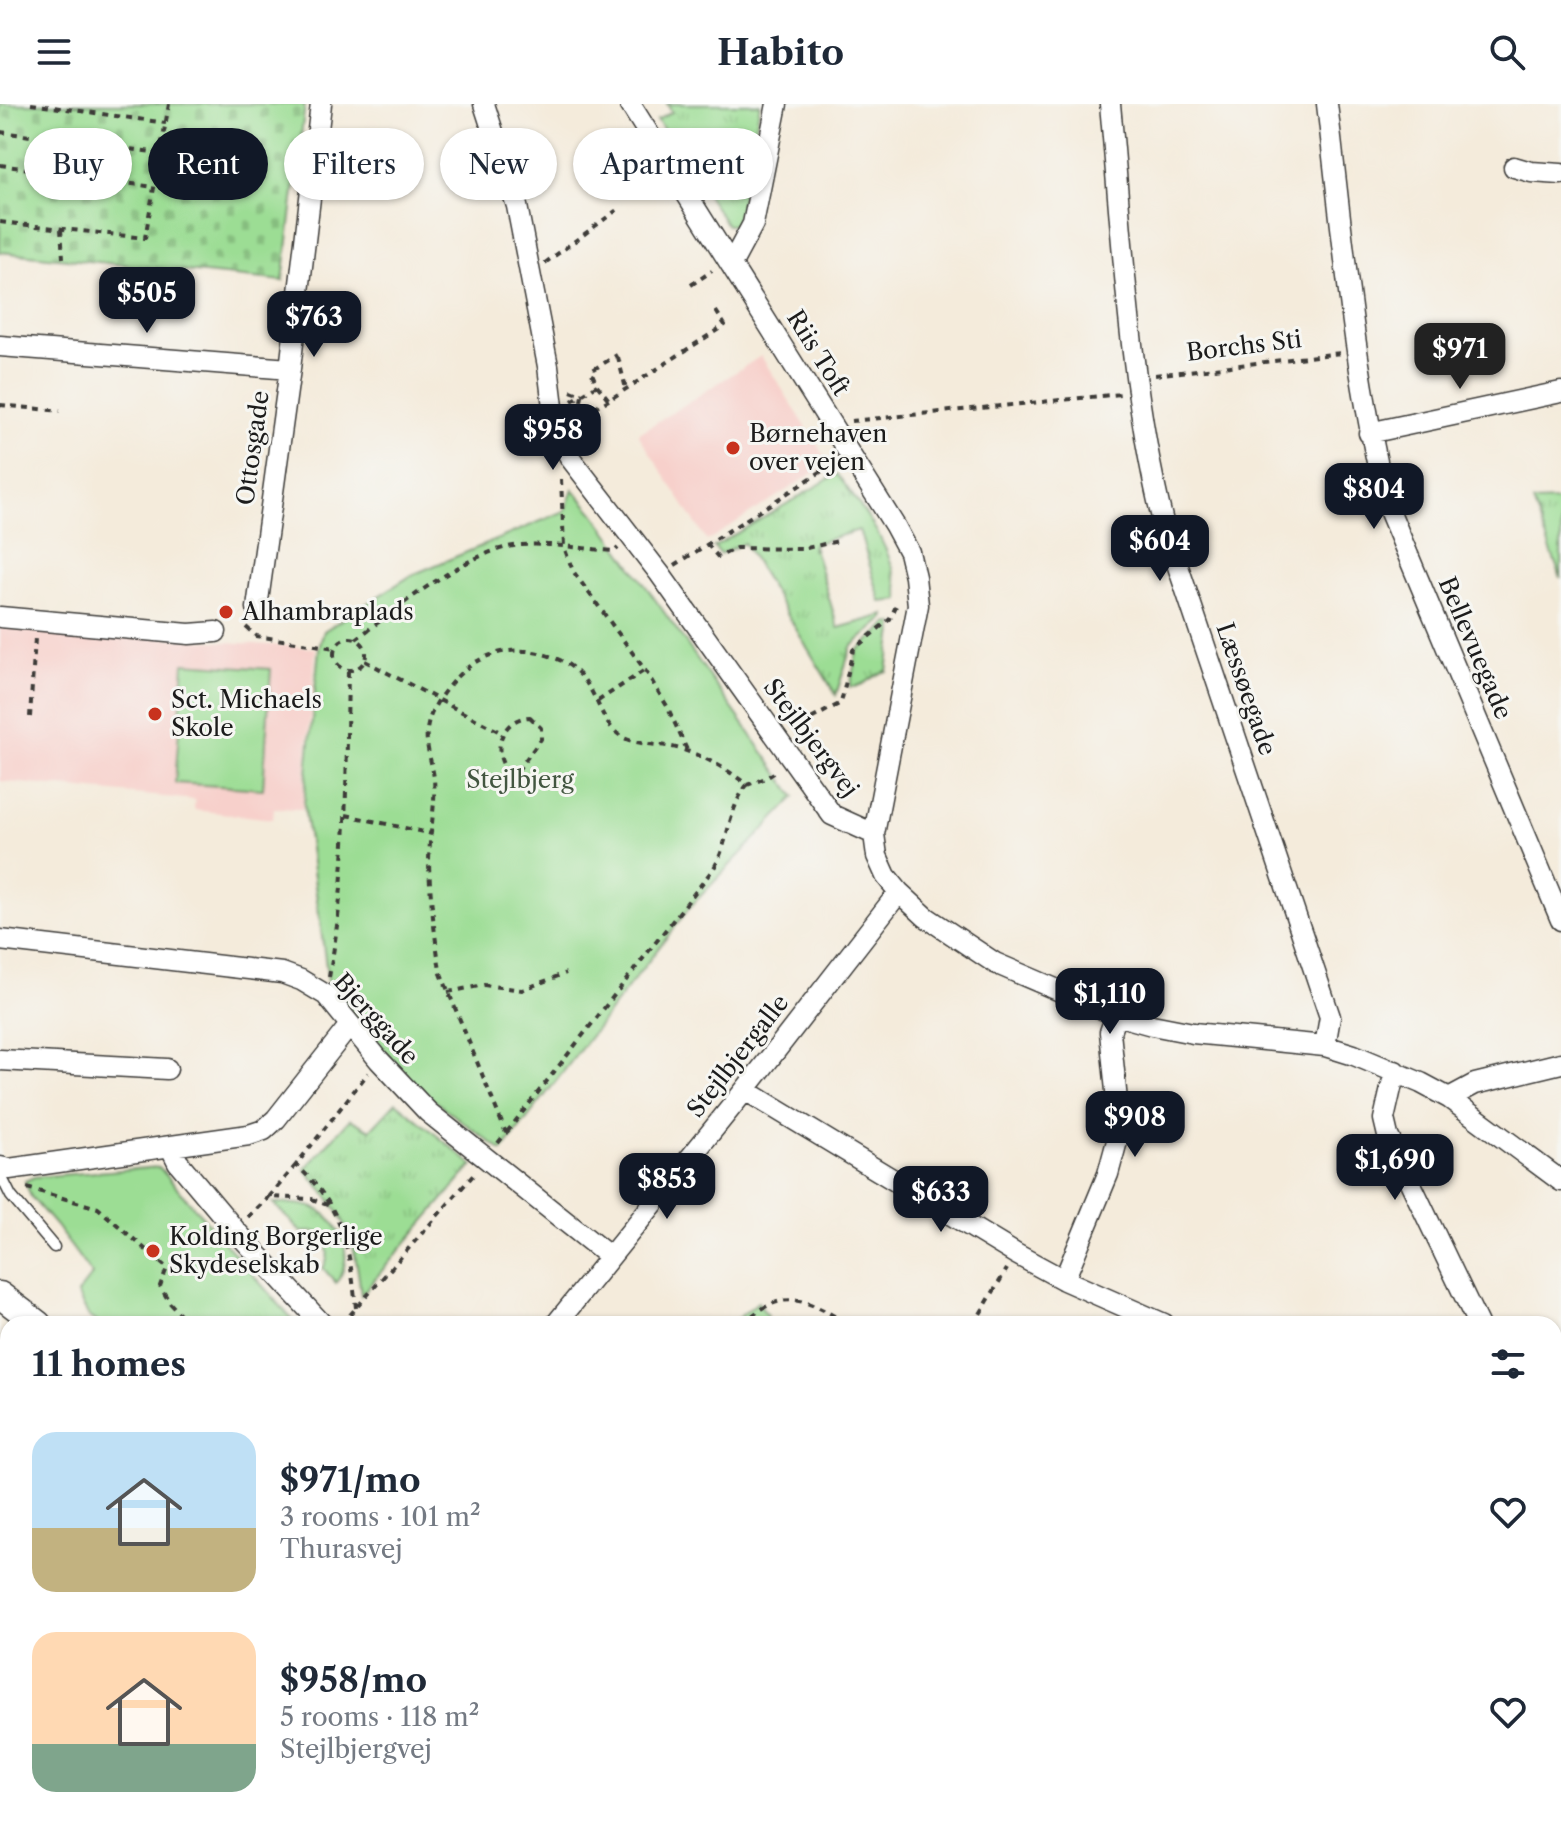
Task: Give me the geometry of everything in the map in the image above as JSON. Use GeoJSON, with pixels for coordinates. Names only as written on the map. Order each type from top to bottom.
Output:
{"type":"FeatureCollection","features":[{"type":"Feature","properties":{"kind":"street","name":"Ottosgade"},"geometry":{"type":"LineString","coordinates":[[257,608],[290,369],[321,104]]}},
{"type":"Feature","properties":{"kind":"street","name":"Stejlbjergvej"},"geometry":{"type":"LineString","coordinates":[[484,104],[517,206],[548,366],[554,419],[571,459],[660,574],[832,815],[874,834]]}},
{"type":"Feature","properties":{"kind":"street","name":"Riis Toft"},"geometry":{"type":"LineString","coordinates":[[630,104],[833,425],[909,552],[918,605],[874,834]]}},
{"type":"Feature","properties":{"kind":"street"},"geometry":{"type":"LineString","coordinates":[[729,263],[753,224],[777,104]]}},
{"type":"Feature","properties":{"kind":"street","name":"Læssøegade"},"geometry":{"type":"LineString","coordinates":[[1110,104],[1137,385],[1148,464],[1163,522],[1330,1017],[1325,1046]]}},
{"type":"Feature","properties":{"kind":"street","name":"Bellevuegade"},"geometry":{"type":"LineString","coordinates":[[1327,104],[1355,352],[1369,433],[1387,505],[1561,920]]}},
{"type":"Feature","properties":{"kind":"street"},"geometry":{"type":"LineString","coordinates":[[1514,167],[1531,172],[1561,174]]}},
{"type":"Feature","properties":{"kind":"street"},"geometry":{"type":"LineString","coordinates":[[0,346],[290,369]]}},
{"type":"Feature","properties":{"kind":"street"},"geometry":{"type":"LineString","coordinates":[[1369,433],[1561,392]]}},
{"type":"Feature","properties":{"kind":"street"},"geometry":{"type":"LineString","coordinates":[[0,617],[189,634],[225,631]]}},
{"type":"Feature","properties":{"kind":"street"},"geometry":{"type":"LineString","coordinates":[[874,834],[877,856],[886,876],[899,892],[926,917],[995,963],[1116,1015],[1152,1025],[1193,1033],[1325,1046],[1395,1071],[1449,1098],[1561,1181]]}},
{"type":"Feature","properties":{"kind":"street","name":"Stejlbjergalle"},"geometry":{"type":"LineString","coordinates":[[562,1316],[745,1090],[899,892]]}},
{"type":"Feature","properties":{"kind":"street","name":"Bjerggade"},"geometry":{"type":"LineString","coordinates":[[0,940],[282,973],[301,980],[326,995],[379,1060],[428,1112],[610,1257]]}},
{"type":"Feature","properties":{"kind":"street"},"geometry":{"type":"LineString","coordinates":[[1064,1280],[1108,1174],[1120,1130],[1110,1032],[1116,1015]]}},
{"type":"Feature","properties":{"kind":"street"},"geometry":{"type":"LineString","coordinates":[[2,1175],[9,1169],[171,1148],[264,1130],[350,1025]]}},
{"type":"Feature","properties":{"kind":"street"},"geometry":{"type":"LineString","coordinates":[[0,1060],[167,1069]]}},
{"type":"Feature","properties":{"kind":"street"},"geometry":{"type":"LineString","coordinates":[[1449,1098],[1475,1084],[1561,1063]]}},
{"type":"Feature","properties":{"kind":"street"},"geometry":{"type":"LineString","coordinates":[[1395,1071],[1384,1119],[1388,1136],[1474,1316]]}},
{"type":"Feature","properties":{"kind":"street"},"geometry":{"type":"LineString","coordinates":[[745,1090],[1016,1254],[1064,1280],[1146,1316]]}},
{"type":"Feature","properties":{"kind":"street"},"geometry":{"type":"LineString","coordinates":[[171,1148],[178,1162],[235,1230],[315,1316]]}},
{"type":"Feature","properties":{"kind":"street"},"geometry":{"type":"LineString","coordinates":[[0,1277],[4,1304],[24,1316]]}},
{"type":"Feature","properties":{"kind":"lane"},"geometry":{"type":"LineString","coordinates":[[2,1175],[11,1196],[54,1247]]}},
{"type":"Feature","properties":{"kind":"path"},"geometry":{"type":"LineString","coordinates":[[31,104],[166,123]]}},
{"type":"Feature","properties":{"kind":"path"},"geometry":{"type":"LineString","coordinates":[[165,128],[169,104]]}},
{"type":"Feature","properties":{"kind":"path"},"geometry":{"type":"LineString","coordinates":[[0,132],[148,151]]}},
{"type":"Feature","properties":{"kind":"path"},"geometry":{"type":"LineString","coordinates":[[0,165],[148,186]]}},
{"type":"Feature","properties":{"kind":"path"},"geometry":{"type":"LineString","coordinates":[[0,222],[145,238],[152,200]]}},
{"type":"Feature","properties":{"kind":"path"},"geometry":{"type":"LineString","coordinates":[[562,253],[617,210]]}},
{"type":"Feature","properties":{"kind":"path"},"geometry":{"type":"LineString","coordinates":[[61,229],[63,258]]}},
{"type":"Feature","properties":{"kind":"path"},"geometry":{"type":"LineString","coordinates":[[691,285],[729,263]]}},
{"type":"Feature","properties":{"kind":"path"},"geometry":{"type":"LineString","coordinates":[[554,419],[579,414],[609,400],[725,325],[714,308]]}},
{"type":"Feature","properties":{"kind":"path","name":"Borchs Sti"},"geometry":{"type":"LineString","coordinates":[[833,425],[1137,385],[1355,352]]}},
{"type":"Feature","properties":{"kind":"path"},"geometry":{"type":"LineString","coordinates":[[609,400],[591,371],[618,356],[626,389]]}},
{"type":"Feature","properties":{"kind":"path"},"geometry":{"type":"LineString","coordinates":[[554,419],[597,385]]}},
{"type":"Feature","properties":{"kind":"path"},"geometry":{"type":"LineString","coordinates":[[579,414],[582,395]]}},
{"type":"Feature","properties":{"kind":"path"},"geometry":{"type":"LineString","coordinates":[[0,405],[60,411]]}},
{"type":"Feature","properties":{"kind":"path"},"geometry":{"type":"LineString","coordinates":[[660,574],[849,454]]}},
{"type":"Feature","properties":{"kind":"path"},"geometry":{"type":"LineString","coordinates":[[571,459],[561,477],[560,502],[564,547],[573,571],[645,670],[667,706],[687,750]]}},
{"type":"Feature","properties":{"kind":"path"},"geometry":{"type":"LineString","coordinates":[[356,639],[429,585],[503,548],[522,545],[615,551],[631,540]]}},
{"type":"Feature","properties":{"kind":"path"},"geometry":{"type":"LineString","coordinates":[[707,544],[718,557],[736,548],[802,549],[838,541]]}},
{"type":"Feature","properties":{"kind":"path"},"geometry":{"type":"LineString","coordinates":[[776,737],[802,719],[805,722],[841,703],[853,650],[890,619],[896,606]]}},
{"type":"Feature","properties":{"kind":"path"},"geometry":{"type":"LineString","coordinates":[[30,717],[36,620]]}},
{"type":"Feature","properties":{"kind":"path"},"geometry":{"type":"LineString","coordinates":[[225,631],[246,627],[256,636],[335,648],[348,638],[356,639],[363,644],[365,661],[361,666],[348,670]]}},
{"type":"Feature","properties":{"kind":"path"},"geometry":{"type":"LineString","coordinates":[[335,648],[336,662],[348,670]]}},
{"type":"Feature","properties":{"kind":"path"},"geometry":{"type":"LineString","coordinates":[[506,1133],[440,971],[429,859],[434,778],[427,731],[438,701],[452,681],[473,662],[511,650],[541,653],[570,665],[581,674],[611,728],[623,738],[687,750],[747,785]]}},
{"type":"Feature","properties":{"kind":"path"},"geometry":{"type":"LineString","coordinates":[[365,661],[502,733]]}},
{"type":"Feature","properties":{"kind":"path"},"geometry":{"type":"LineString","coordinates":[[326,995],[340,921],[346,815],[348,670]]}},
{"type":"Feature","properties":{"kind":"path"},"geometry":{"type":"LineString","coordinates":[[598,701],[645,670]]}},
{"type":"Feature","properties":{"kind":"path"},"geometry":{"type":"LineString","coordinates":[[527,717],[537,722],[543,735],[514,772],[506,769],[501,762],[502,733],[512,722],[527,717]]}},
{"type":"Feature","properties":{"kind":"path"},"geometry":{"type":"LineString","coordinates":[[487,1158],[714,868],[738,797],[747,785],[766,778],[792,760]]}},
{"type":"Feature","properties":{"kind":"path"},"geometry":{"type":"LineString","coordinates":[[346,815],[432,834]]}},
{"type":"Feature","properties":{"kind":"path"},"geometry":{"type":"LineString","coordinates":[[448,992],[484,985],[522,990],[566,973]]}},
{"type":"Feature","properties":{"kind":"path"},"geometry":{"type":"LineString","coordinates":[[235,1230],[269,1197],[379,1060]]}},
{"type":"Feature","properties":{"kind":"path"},"geometry":{"type":"LineString","coordinates":[[296,1165],[313,1179],[332,1207],[348,1244],[356,1308]]}},
{"type":"Feature","properties":{"kind":"path"},"geometry":{"type":"LineString","coordinates":[[2,1175],[98,1208],[167,1268],[160,1286],[180,1314]]}},
{"type":"Feature","properties":{"kind":"path"},"geometry":{"type":"LineString","coordinates":[[349,1316],[468,1181]]}},
{"type":"Feature","properties":{"kind":"path"},"geometry":{"type":"LineString","coordinates":[[269,1197],[312,1199],[332,1207]]}},
{"type":"Feature","properties":{"kind":"path"},"geometry":{"type":"LineString","coordinates":[[979,1316],[1016,1254]]}},
{"type":"Feature","properties":{"kind":"path"},"geometry":{"type":"LineString","coordinates":[[753,1316],[763,1308],[786,1299],[804,1300],[833,1316]]}},
{"type":"Feature","properties":{"kind":"shaded area","name":"Børnehaven over vejen"},"geometry":{"type":"Polygon","coordinates":[[[761,356],[829,463],[707,541],[638,434],[761,356]]]}},
{"type":"Feature","properties":{"kind":"shaded area","name":"Sct. Michaels Skole"},"geometry":{"type":"Polygon","coordinates":[[[0,627],[316,648],[302,809],[274,808],[273,819],[194,810],[195,800],[0,781],[0,627]]]}},
{"type":"Feature","properties":{"kind":"green space"},"geometry":{"type":"Polygon","coordinates":[[[0,104],[305,104],[302,128],[284,128],[284,200],[293,200],[283,281],[0,252],[0,104]]]}},
{"type":"Feature","properties":{"kind":"green space"},"geometry":{"type":"Polygon","coordinates":[[[667,104],[760,104],[756,128],[663,128],[657,120],[672,112],[667,104]]]}},
{"type":"Feature","properties":{"kind":"green space"},"geometry":{"type":"Polygon","coordinates":[[[710,200],[741,200],[737,220],[733,225],[727,225],[710,200]]]}},
{"type":"Feature","properties":{"kind":"green space"},"geometry":{"type":"Polygon","coordinates":[[[837,474],[878,533],[892,564],[900,600],[881,602],[859,530],[813,544],[812,551],[814,548],[838,628],[885,615],[851,647],[836,695],[744,543],[720,554],[714,547],[837,474]]]}},
{"type":"Feature","properties":{"kind":"green space","name":"Stejlbjerg"},"geometry":{"type":"Polygon","coordinates":[[[573,489],[594,513],[795,797],[691,906],[502,1151],[412,1084],[328,981],[304,804],[319,648],[324,631],[412,575],[565,511],[573,489]]]}},
{"type":"Feature","properties":{"kind":"green space"},"geometry":{"type":"Polygon","coordinates":[[[1561,501],[1561,578],[1533,502],[1561,501]]]}},
{"type":"Feature","properties":{"kind":"green space"},"geometry":{"type":"Polygon","coordinates":[[[889,623],[894,624],[887,671],[850,687],[857,651],[889,623]]]}},
{"type":"Feature","properties":{"kind":"green space"},"geometry":{"type":"Polygon","coordinates":[[[184,663],[271,669],[263,789],[175,783],[184,663]]]}},
{"type":"Feature","properties":{"kind":"green space"},"geometry":{"type":"Polygon","coordinates":[[[396,1102],[473,1165],[361,1295],[355,1255],[346,1226],[305,1169],[350,1119],[370,1130],[396,1102]]]}},
{"type":"Feature","properties":{"kind":"green space","name":"Kolding Borgerlige Skydeselskab"},"geometry":{"type":"Polygon","coordinates":[[[159,1167],[289,1316],[88,1316],[77,1294],[92,1275],[31,1197],[25,1181],[34,1177],[159,1167]]]}},
{"type":"Feature","properties":{"kind":"green space"},"geometry":{"type":"Polygon","coordinates":[[[273,1203],[308,1206],[332,1220],[345,1253],[336,1283],[323,1268],[328,1254],[318,1232],[301,1232],[273,1203]]]}},
{"type":"Feature","properties":{"kind":"green space"},"geometry":{"type":"Polygon","coordinates":[[[758,1302],[767,1316],[741,1316],[758,1302]]]}},
{"type":"Feature","properties":{"kind":"place","name":"Børnehaven over vejen"},"geometry":{"type":"Point","coordinates":[733,448]}},
{"type":"Feature","properties":{"kind":"place","name":"Alhambraplads"},"geometry":{"type":"Point","coordinates":[226,612]}},
{"type":"Feature","properties":{"kind":"place","name":"Sct. Michaels Skole"},"geometry":{"type":"Point","coordinates":[155,714]}},
{"type":"Feature","properties":{"kind":"place","name":"Kolding Borgerlige Skydeselskab"},"geometry":{"type":"Point","coordinates":[153,1251]}}]}
